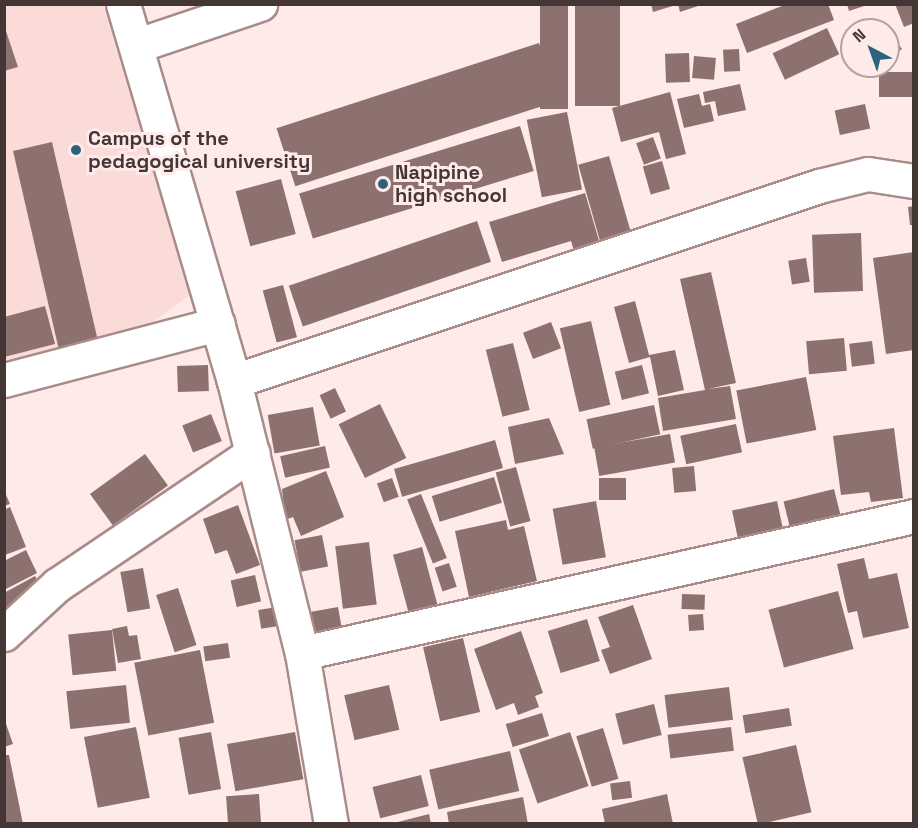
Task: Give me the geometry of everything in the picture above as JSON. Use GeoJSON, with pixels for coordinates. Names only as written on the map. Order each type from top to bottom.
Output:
{"type":"FeatureCollection","features":[{"type":"Feature","properties":{"kind":"street"},"geometry":{"type":"LineString","coordinates":[[123,4],[138,45],[253,453],[302,653],[331,824]]}},
{"type":"Feature","properties":{"kind":"street"},"geometry":{"type":"LineString","coordinates":[[138,45],[260,4]]}},
{"type":"Feature","properties":{"kind":"street"},"geometry":{"type":"LineString","coordinates":[[234,381],[819,186],[868,174],[914,181]]}},
{"type":"Feature","properties":{"kind":"street"},"geometry":{"type":"LineString","coordinates":[[4,380],[218,324]]}},
{"type":"Feature","properties":{"kind":"street"},"geometry":{"type":"LineString","coordinates":[[4,634],[57,585],[253,453]]}},
{"type":"Feature","properties":{"kind":"street"},"geometry":{"type":"LineString","coordinates":[[302,653],[914,516]]}},
{"type":"Feature","properties":{"kind":"shaded area","name":"Campus of the pedagogical university"},"geometry":{"type":"Polygon","coordinates":[[[5,5],[103,5],[190,295],[143,329],[5,372],[5,5]]]}},
{"type":"Feature","properties":{"kind":"building"},"geometry":{"type":"Polygon","coordinates":[[[540,4],[568,4],[568,109],[540,109],[540,4]]]}},
{"type":"Feature","properties":{"kind":"building"},"geometry":{"type":"Polygon","coordinates":[[[575,4],[620,4],[620,106],[575,106],[575,4]]]}},
{"type":"Feature","properties":{"kind":"building"},"geometry":{"type":"Polygon","coordinates":[[[651,4],[676,4],[676,5],[653,12],[651,4]]]}},
{"type":"Feature","properties":{"kind":"building"},"geometry":{"type":"Polygon","coordinates":[[[678,4],[701,4],[701,5],[680,12],[678,4]]]}},
{"type":"Feature","properties":{"kind":"building"},"geometry":{"type":"Polygon","coordinates":[[[787,4],[828,4],[834,20],[747,53],[736,24],[787,4]]]}},
{"type":"Feature","properties":{"kind":"building"},"geometry":{"type":"Polygon","coordinates":[[[847,4],[867,4],[867,5],[849,11],[847,4]]]}},
{"type":"Feature","properties":{"kind":"building"},"geometry":{"type":"Polygon","coordinates":[[[895,4],[914,4],[914,23],[904,27],[895,4]]]}},
{"type":"Feature","properties":{"kind":"building"},"geometry":{"type":"Polygon","coordinates":[[[4,25],[18,67],[4,71],[4,25]]]}},
{"type":"Feature","properties":{"kind":"building"},"geometry":{"type":"Polygon","coordinates":[[[827,28],[839,54],[785,80],[773,53],[827,28]]]}},
{"type":"Feature","properties":{"kind":"building"},"geometry":{"type":"Polygon","coordinates":[[[539,43],[558,101],[295,186],[277,128],[539,43]]]}},
{"type":"Feature","properties":{"kind":"building"},"geometry":{"type":"Polygon","coordinates":[[[739,49],[740,71],[724,72],[723,50],[739,49]]]}},
{"type":"Feature","properties":{"kind":"building"},"geometry":{"type":"Polygon","coordinates":[[[689,53],[690,82],[666,83],[665,54],[689,53]]]}},
{"type":"Feature","properties":{"kind":"building"},"geometry":{"type":"Polygon","coordinates":[[[694,56],[716,58],[714,80],[692,78],[694,56]]]}},
{"type":"Feature","properties":{"kind":"building"},"geometry":{"type":"Polygon","coordinates":[[[900,72],[914,72],[914,97],[879,97],[879,78],[900,78],[900,72]]]}},
{"type":"Feature","properties":{"kind":"building"},"geometry":{"type":"Polygon","coordinates":[[[740,84],[746,110],[718,116],[715,101],[705,103],[703,92],[740,84]]]}},
{"type":"Feature","properties":{"kind":"building"},"geometry":{"type":"Polygon","coordinates":[[[670,92],[686,154],[666,159],[659,132],[621,142],[612,108],[670,92]]]}},
{"type":"Feature","properties":{"kind":"building"},"geometry":{"type":"Polygon","coordinates":[[[699,94],[702,106],[710,104],[714,121],[684,128],[677,99],[699,94]]]}},
{"type":"Feature","properties":{"kind":"building"},"geometry":{"type":"Polygon","coordinates":[[[865,104],[870,128],[840,135],[835,110],[865,104]]]}},
{"type":"Feature","properties":{"kind":"building"},"geometry":{"type":"Polygon","coordinates":[[[567,112],[582,190],[542,197],[527,120],[567,112]]]}},
{"type":"Feature","properties":{"kind":"building"},"geometry":{"type":"Polygon","coordinates":[[[520,126],[534,171],[313,238],[299,194],[520,126]]]}},
{"type":"Feature","properties":{"kind":"building"},"geometry":{"type":"Polygon","coordinates":[[[653,137],[661,159],[644,165],[636,143],[653,137]]]}},
{"type":"Feature","properties":{"kind":"building"},"geometry":{"type":"Polygon","coordinates":[[[52,142],[97,339],[58,348],[13,151],[52,142]]]}},
{"type":"Feature","properties":{"kind":"building"},"geometry":{"type":"Polygon","coordinates":[[[609,156],[632,235],[601,244],[578,165],[609,156]]]}},
{"type":"Feature","properties":{"kind":"building"},"geometry":{"type":"Polygon","coordinates":[[[662,161],[670,189],[651,194],[643,167],[662,161]]]}},
{"type":"Feature","properties":{"kind":"building"},"geometry":{"type":"Polygon","coordinates":[[[281,179],[296,234],[250,246],[236,191],[281,179]]]}},
{"type":"Feature","properties":{"kind":"building"},"geometry":{"type":"Polygon","coordinates":[[[585,193],[600,244],[574,251],[571,241],[502,262],[489,222],[585,193]]]}},
{"type":"Feature","properties":{"kind":"building"},"geometry":{"type":"Polygon","coordinates":[[[914,206],[914,225],[910,225],[908,207],[914,206]]]}},
{"type":"Feature","properties":{"kind":"building"},"geometry":{"type":"Polygon","coordinates":[[[477,221],[491,262],[303,326],[289,286],[477,221]]]}},
{"type":"Feature","properties":{"kind":"building"},"geometry":{"type":"Polygon","coordinates":[[[861,233],[863,291],[814,293],[812,235],[861,233]]]}},
{"type":"Feature","properties":{"kind":"building"},"geometry":{"type":"Polygon","coordinates":[[[914,252],[914,350],[886,354],[873,258],[914,252]]]}},
{"type":"Feature","properties":{"kind":"building"},"geometry":{"type":"Polygon","coordinates":[[[806,258],[810,282],[792,285],[788,261],[806,258]]]}},
{"type":"Feature","properties":{"kind":"building"},"geometry":{"type":"Polygon","coordinates":[[[711,272],[736,383],[708,389],[730,386],[736,419],[663,431],[658,398],[705,390],[680,279],[711,272]]]}},
{"type":"Feature","properties":{"kind":"building"},"geometry":{"type":"Polygon","coordinates":[[[283,285],[297,337],[277,343],[263,290],[283,285]]]}},
{"type":"Feature","properties":{"kind":"building"},"geometry":{"type":"Polygon","coordinates":[[[635,301],[649,355],[675,350],[684,390],[658,396],[650,357],[629,363],[614,307],[635,301]]]}},
{"type":"Feature","properties":{"kind":"building"},"geometry":{"type":"Polygon","coordinates":[[[45,306],[55,344],[4,357],[4,317],[45,306]]]}},
{"type":"Feature","properties":{"kind":"building"},"geometry":{"type":"Polygon","coordinates":[[[591,321],[610,405],[579,412],[560,328],[591,321]]]}},
{"type":"Feature","properties":{"kind":"building"},"geometry":{"type":"Polygon","coordinates":[[[551,322],[561,348],[533,359],[523,333],[551,322]]]}},
{"type":"Feature","properties":{"kind":"building"},"geometry":{"type":"Polygon","coordinates":[[[844,338],[847,371],[809,374],[806,341],[844,338]]]}},
{"type":"Feature","properties":{"kind":"building"},"geometry":{"type":"Polygon","coordinates":[[[872,341],[875,364],[852,367],[849,344],[872,341]]]}},
{"type":"Feature","properties":{"kind":"building"},"geometry":{"type":"Polygon","coordinates":[[[513,343],[530,410],[503,417],[486,350],[513,343]]]}},
{"type":"Feature","properties":{"kind":"building"},"geometry":{"type":"Polygon","coordinates":[[[208,365],[209,391],[178,392],[177,366],[208,365]]]}},
{"type":"Feature","properties":{"kind":"building"},"geometry":{"type":"Polygon","coordinates":[[[642,365],[649,393],[622,400],[615,372],[642,365]]]}},
{"type":"Feature","properties":{"kind":"building"},"geometry":{"type":"Polygon","coordinates":[[[806,377],[816,430],[747,444],[736,391],[806,377]]]}},
{"type":"Feature","properties":{"kind":"building"},"geometry":{"type":"Polygon","coordinates":[[[335,388],[346,412],[331,419],[320,395],[335,388]]]}},
{"type":"Feature","properties":{"kind":"building"},"geometry":{"type":"Polygon","coordinates":[[[380,404],[406,458],[365,478],[339,424],[380,404]]]}},
{"type":"Feature","properties":{"kind":"building"},"geometry":{"type":"Polygon","coordinates":[[[654,405],[660,434],[593,449],[587,419],[654,405]]]}},
{"type":"Feature","properties":{"kind":"building"},"geometry":{"type":"Polygon","coordinates":[[[313,407],[320,445],[274,453],[268,415],[313,407]]]}},
{"type":"Feature","properties":{"kind":"building"},"geometry":{"type":"Polygon","coordinates":[[[211,414],[222,441],[193,453],[182,426],[211,414]]]}},
{"type":"Feature","properties":{"kind":"building"},"geometry":{"type":"Polygon","coordinates":[[[549,418],[564,454],[515,464],[508,427],[549,418]]]}},
{"type":"Feature","properties":{"kind":"building"},"geometry":{"type":"Polygon","coordinates":[[[736,424],[742,452],[686,464],[680,436],[736,424]]]}},
{"type":"Feature","properties":{"kind":"building"},"geometry":{"type":"Polygon","coordinates":[[[894,428],[903,498],[871,502],[869,492],[841,495],[833,436],[894,428]]]}},
{"type":"Feature","properties":{"kind":"building"},"geometry":{"type":"Polygon","coordinates":[[[670,434],[675,463],[599,476],[594,447],[670,434]]]}},
{"type":"Feature","properties":{"kind":"building"},"geometry":{"type":"Polygon","coordinates":[[[495,440],[503,468],[402,497],[394,469],[495,440]]]}},
{"type":"Feature","properties":{"kind":"building"},"geometry":{"type":"Polygon","coordinates":[[[325,446],[330,467],[285,478],[280,456],[325,446]]]}},
{"type":"Feature","properties":{"kind":"building"},"geometry":{"type":"Polygon","coordinates":[[[145,454],[168,486],[113,526],[90,494],[145,454]]]}},
{"type":"Feature","properties":{"kind":"building"},"geometry":{"type":"Polygon","coordinates":[[[694,466],[696,491],[674,493],[672,468],[694,466]]]}},
{"type":"Feature","properties":{"kind":"building"},"geometry":{"type":"Polygon","coordinates":[[[516,467],[530,521],[510,527],[496,472],[516,467]]]}},
{"type":"Feature","properties":{"kind":"building"},"geometry":{"type":"Polygon","coordinates":[[[326,471],[344,517],[301,536],[293,517],[285,520],[282,489],[326,471]]]}},
{"type":"Feature","properties":{"kind":"building"},"geometry":{"type":"Polygon","coordinates":[[[494,477],[502,503],[440,522],[432,496],[494,477]]]}},
{"type":"Feature","properties":{"kind":"building"},"geometry":{"type":"Polygon","coordinates":[[[392,478],[399,497],[384,502],[377,483],[392,478]]]}},
{"type":"Feature","properties":{"kind":"building"},"geometry":{"type":"Polygon","coordinates":[[[599,478],[626,478],[626,500],[599,500],[599,478]]]}},
{"type":"Feature","properties":{"kind":"building"},"geometry":{"type":"Polygon","coordinates":[[[834,489],[842,520],[791,533],[784,502],[834,489]]]}},
{"type":"Feature","properties":{"kind":"building"},"geometry":{"type":"Polygon","coordinates":[[[4,490],[10,504],[4,506],[4,490]]]}},
{"type":"Feature","properties":{"kind":"building"},"geometry":{"type":"Polygon","coordinates":[[[421,494],[447,558],[433,564],[407,500],[421,494]]]}},
{"type":"Feature","properties":{"kind":"building"},"geometry":{"type":"Polygon","coordinates":[[[596,501],[606,557],[563,565],[553,509],[596,501]]]}},
{"type":"Feature","properties":{"kind":"building"},"geometry":{"type":"Polygon","coordinates":[[[777,501],[784,533],[739,543],[732,511],[777,501]]]}},
{"type":"Feature","properties":{"kind":"building"},"geometry":{"type":"Polygon","coordinates":[[[238,505],[260,565],[236,574],[227,550],[215,554],[203,519],[238,505]]]}},
{"type":"Feature","properties":{"kind":"building"},"geometry":{"type":"Polygon","coordinates":[[[10,507],[26,547],[5,555],[4,510],[10,507]]]}},
{"type":"Feature","properties":{"kind":"building"},"geometry":{"type":"Polygon","coordinates":[[[506,520],[508,530],[524,526],[537,581],[469,597],[455,531],[506,520]]]}},
{"type":"Feature","properties":{"kind":"building"},"geometry":{"type":"Polygon","coordinates":[[[322,535],[328,566],[301,572],[295,540],[322,535]]]}},
{"type":"Feature","properties":{"kind":"building"},"geometry":{"type":"Polygon","coordinates":[[[369,542],[377,605],[343,609],[335,546],[369,542]]]}},
{"type":"Feature","properties":{"kind":"building"},"geometry":{"type":"Polygon","coordinates":[[[422,547],[438,608],[409,616],[393,555],[422,547]]]}},
{"type":"Feature","properties":{"kind":"building"},"geometry":{"type":"Polygon","coordinates":[[[26,550],[37,573],[4,590],[4,561],[26,550]]]}},
{"type":"Feature","properties":{"kind":"building"},"geometry":{"type":"Polygon","coordinates":[[[864,558],[869,579],[897,573],[909,628],[863,638],[857,611],[848,613],[837,564],[864,558]]]}},
{"type":"Feature","properties":{"kind":"building"},"geometry":{"type":"Polygon","coordinates":[[[449,563],[457,587],[442,591],[435,568],[449,563]]]}},
{"type":"Feature","properties":{"kind":"building"},"geometry":{"type":"Polygon","coordinates":[[[143,568],[150,608],[127,612],[120,572],[143,568]]]}},
{"type":"Feature","properties":{"kind":"building"},"geometry":{"type":"Polygon","coordinates":[[[255,575],[261,601],[237,607],[231,581],[255,575]]]}},
{"type":"Feature","properties":{"kind":"building"},"geometry":{"type":"Polygon","coordinates":[[[35,576],[45,593],[4,616],[4,593],[35,576]]]}},
{"type":"Feature","properties":{"kind":"building"},"geometry":{"type":"Polygon","coordinates":[[[178,588],[197,645],[175,652],[156,595],[178,588]]]}},
{"type":"Feature","properties":{"kind":"building"},"geometry":{"type":"Polygon","coordinates":[[[838,591],[854,649],[784,668],[768,610],[838,591]]]}},
{"type":"Feature","properties":{"kind":"building"},"geometry":{"type":"Polygon","coordinates":[[[682,594],[705,595],[704,610],[681,609],[682,594]]]}},
{"type":"Feature","properties":{"kind":"building"},"geometry":{"type":"Polygon","coordinates":[[[633,605],[652,659],[610,674],[601,650],[610,647],[598,617],[633,605]]]}},
{"type":"Feature","properties":{"kind":"building"},"geometry":{"type":"Polygon","coordinates":[[[277,607],[280,626],[261,629],[258,610],[277,607]]]}},
{"type":"Feature","properties":{"kind":"building"},"geometry":{"type":"Polygon","coordinates":[[[338,607],[343,635],[309,640],[305,613],[338,607]]]}},
{"type":"Feature","properties":{"kind":"building"},"geometry":{"type":"Polygon","coordinates":[[[703,614],[704,630],[689,631],[688,615],[703,614]]]}},
{"type":"Feature","properties":{"kind":"building"},"geometry":{"type":"Polygon","coordinates":[[[587,619],[600,661],[561,673],[548,631],[587,619]]]}},
{"type":"Feature","properties":{"kind":"building"},"geometry":{"type":"Polygon","coordinates":[[[127,626],[129,636],[137,635],[141,659],[118,663],[112,629],[127,626]]]}},
{"type":"Feature","properties":{"kind":"building"},"geometry":{"type":"Polygon","coordinates":[[[112,630],[116,671],[73,675],[68,635],[112,630]]]}},
{"type":"Feature","properties":{"kind":"building"},"geometry":{"type":"Polygon","coordinates":[[[521,631],[543,693],[535,696],[539,707],[518,715],[514,703],[496,710],[474,649],[521,631]]]}},
{"type":"Feature","properties":{"kind":"building"},"geometry":{"type":"Polygon","coordinates":[[[463,638],[480,712],[440,721],[423,647],[463,638]]]}},
{"type":"Feature","properties":{"kind":"building"},"geometry":{"type":"Polygon","coordinates":[[[228,643],[230,658],[205,661],[203,646],[228,643]]]}},
{"type":"Feature","properties":{"kind":"building"},"geometry":{"type":"Polygon","coordinates":[[[200,650],[214,723],[148,735],[134,663],[200,650]]]}},
{"type":"Feature","properties":{"kind":"building"},"geometry":{"type":"Polygon","coordinates":[[[126,685],[130,723],[70,729],[66,691],[126,685]]]}},
{"type":"Feature","properties":{"kind":"building"},"geometry":{"type":"Polygon","coordinates":[[[389,685],[399,730],[355,740],[344,695],[389,685]]]}},
{"type":"Feature","properties":{"kind":"building"},"geometry":{"type":"Polygon","coordinates":[[[729,687],[733,720],[669,728],[664,695],[729,687]]]}},
{"type":"Feature","properties":{"kind":"building"},"geometry":{"type":"Polygon","coordinates":[[[654,704],[662,735],[623,745],[615,714],[654,704]]]}},
{"type":"Feature","properties":{"kind":"building"},"geometry":{"type":"Polygon","coordinates":[[[789,708],[792,726],[745,733],[743,715],[789,708]]]}},
{"type":"Feature","properties":{"kind":"building"},"geometry":{"type":"Polygon","coordinates":[[[542,713],[549,736],[513,747],[506,724],[542,713]]]}},
{"type":"Feature","properties":{"kind":"building"},"geometry":{"type":"Polygon","coordinates":[[[4,718],[13,744],[4,747],[4,718]]]}},
{"type":"Feature","properties":{"kind":"building"},"geometry":{"type":"Polygon","coordinates":[[[136,727],[150,798],[98,808],[84,737],[136,727]]]}},
{"type":"Feature","properties":{"kind":"building"},"geometry":{"type":"Polygon","coordinates":[[[731,727],[734,751],[670,759],[667,735],[731,727]]]}},
{"type":"Feature","properties":{"kind":"building"},"geometry":{"type":"Polygon","coordinates":[[[603,728],[618,779],[592,787],[576,736],[603,728]]]}},
{"type":"Feature","properties":{"kind":"building"},"geometry":{"type":"Polygon","coordinates":[[[211,732],[221,789],[189,795],[179,738],[211,732]]]}},
{"type":"Feature","properties":{"kind":"building"},"geometry":{"type":"Polygon","coordinates":[[[295,732],[303,779],[235,791],[227,744],[295,732]]]}},
{"type":"Feature","properties":{"kind":"building"},"geometry":{"type":"Polygon","coordinates":[[[570,732],[589,786],[537,803],[519,750],[570,732]]]}},
{"type":"Feature","properties":{"kind":"building"},"geometry":{"type":"Polygon","coordinates":[[[796,745],[812,812],[758,824],[742,757],[796,745]]]}},
{"type":"Feature","properties":{"kind":"building"},"geometry":{"type":"Polygon","coordinates":[[[510,751],[519,791],[438,810],[429,770],[510,751]]]}},
{"type":"Feature","properties":{"kind":"building"},"geometry":{"type":"Polygon","coordinates":[[[4,755],[9,755],[23,824],[4,824],[4,755]]]}},
{"type":"Feature","properties":{"kind":"building"},"geometry":{"type":"Polygon","coordinates":[[[421,775],[429,806],[380,818],[372,787],[421,775]]]}},
{"type":"Feature","properties":{"kind":"building"},"geometry":{"type":"Polygon","coordinates":[[[630,781],[632,798],[612,800],[610,783],[630,781]]]}},
{"type":"Feature","properties":{"kind":"building"},"geometry":{"type":"Polygon","coordinates":[[[259,794],[261,824],[228,824],[226,796],[259,794]]]}},
{"type":"Feature","properties":{"kind":"building"},"geometry":{"type":"Polygon","coordinates":[[[667,794],[673,824],[605,824],[602,809],[667,794]]]}},
{"type":"Feature","properties":{"kind":"building"},"geometry":{"type":"Polygon","coordinates":[[[523,797],[528,824],[449,824],[447,812],[523,797]]]}},
{"type":"Feature","properties":{"kind":"building"},"geometry":{"type":"Polygon","coordinates":[[[429,814],[431,824],[394,824],[394,823],[429,814]]]}},
{"type":"Feature","properties":{"kind":"place","name":"Campus of the pedagogical university"},"geometry":{"type":"Point","coordinates":[76,150]}},
{"type":"Feature","properties":{"kind":"place","name":"Napipine high school"},"geometry":{"type":"Point","coordinates":[383,184]}}]}
